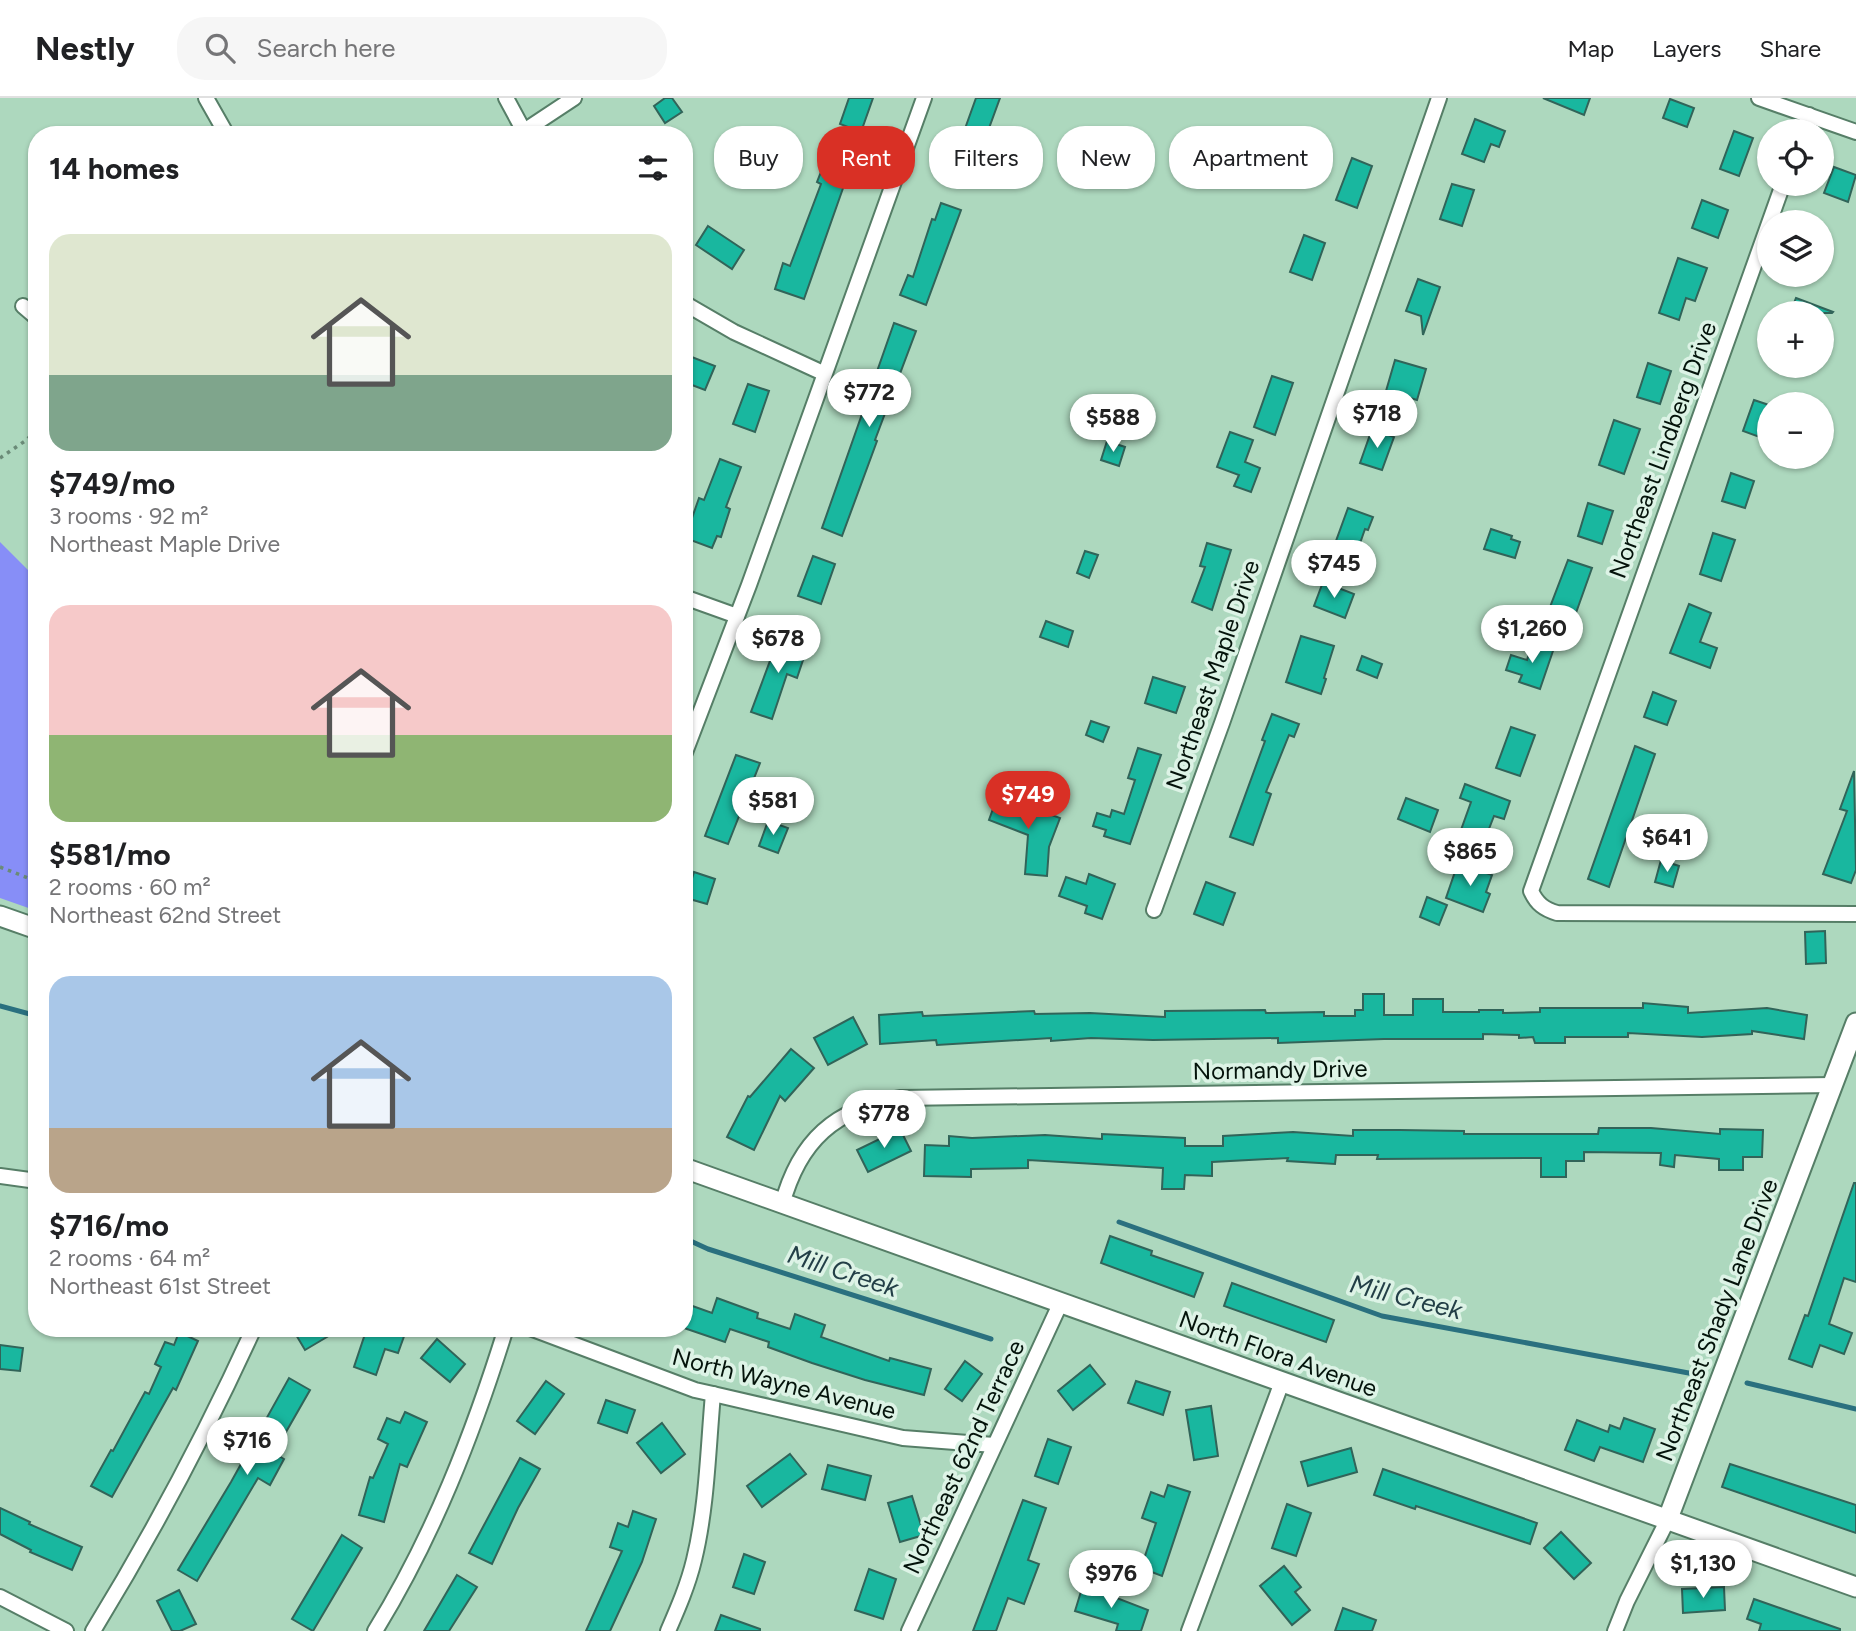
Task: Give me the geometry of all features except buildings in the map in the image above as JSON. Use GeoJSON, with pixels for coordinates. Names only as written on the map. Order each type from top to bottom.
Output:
{"type":"FeatureCollection","features":[{"type":"Feature","properties":{"kind":"street"},"geometry":{"type":"LineString","coordinates":[[206,98],[222,126]]}},
{"type":"Feature","properties":{"kind":"street"},"geometry":{"type":"LineString","coordinates":[[506,98],[519,126]]}},
{"type":"Feature","properties":{"kind":"street"},"geometry":{"type":"LineString","coordinates":[[534,126],[574,98]]}},
{"type":"Feature","properties":{"kind":"street"},"geometry":{"type":"LineString","coordinates":[[693,731],[924,98]]}},
{"type":"Feature","properties":{"kind":"street","name":"Northeast Maple Drive"},"geometry":{"type":"LineString","coordinates":[[1154,910],[1222,723],[1439,98]]}},
{"type":"Feature","properties":{"kind":"street"},"geometry":{"type":"LineString","coordinates":[[1766,99],[1856,132]]}},
{"type":"Feature","properties":{"kind":"street","name":"Northeast Lindberg Drive"},"geometry":{"type":"LineString","coordinates":[[1779,196],[1531,891],[1536,902],[1558,913],[1856,914]]}},
{"type":"Feature","properties":{"kind":"street"},"geometry":{"type":"LineString","coordinates":[[23,306],[28,310]]}},
{"type":"Feature","properties":{"kind":"street"},"geometry":{"type":"LineString","coordinates":[[693,308],[734,332],[823,373]]}},
{"type":"Feature","properties":{"kind":"street"},"geometry":{"type":"LineString","coordinates":[[693,600],[737,616]]}},
{"type":"Feature","properties":{"kind":"street"},"geometry":{"type":"LineString","coordinates":[[0,916],[28,926]]}},
{"type":"Feature","properties":{"kind":"street","name":"Northeast Shady Lane Drive"},"geometry":{"type":"LineString","coordinates":[[1615,1631],[1667,1521],[1856,1023]]}},
{"type":"Feature","properties":{"kind":"street","name":"Normandy Drive"},"geometry":{"type":"LineString","coordinates":[[782,1205],[789,1180],[799,1160],[820,1134],[857,1109],[901,1098],[1833,1085]]}},
{"type":"Feature","properties":{"kind":"street","name":"North Flora Avenue"},"geometry":{"type":"LineString","coordinates":[[693,1171],[1856,1587]]}},
{"type":"Feature","properties":{"kind":"street"},"geometry":{"type":"LineString","coordinates":[[0,1176],[28,1180]]}},
{"type":"Feature","properties":{"kind":"street","name":"Northeast 62nd Terrace"},"geometry":{"type":"LineString","coordinates":[[909,1631],[1060,1302]]}},
{"type":"Feature","properties":{"kind":"street"},"geometry":{"type":"LineString","coordinates":[[93,1631],[186,1469],[250,1337]]}},
{"type":"Feature","properties":{"kind":"street"},"geometry":{"type":"LineString","coordinates":[[375,1631],[413,1563],[442,1502],[468,1441],[503,1337]]}},
{"type":"Feature","properties":{"kind":"street","name":"North Wayne Avenue"},"geometry":{"type":"LineString","coordinates":[[554,1337],[695,1390],[903,1438],[994,1445]]}},
{"type":"Feature","properties":{"kind":"street"},"geometry":{"type":"LineString","coordinates":[[1193,1630],[1282,1382]]}},
{"type":"Feature","properties":{"kind":"street"},"geometry":{"type":"LineString","coordinates":[[668,1631],[694,1561],[702,1523],[713,1394]]}},
{"type":"Feature","properties":{"kind":"street"},"geometry":{"type":"LineString","coordinates":[[0,1597],[65,1631]]}},
{"type":"Feature","properties":{"kind":"path"},"geometry":{"type":"LineString","coordinates":[[0,458],[28,439]]}},
{"type":"Feature","properties":{"kind":"path"},"geometry":{"type":"LineString","coordinates":[[0,867],[28,878]]}},
{"type":"Feature","properties":{"kind":"shaded area"},"geometry":{"type":"Polygon","coordinates":[[[0,542],[28,570],[28,908],[0,898],[0,542]]]}},
{"type":"Feature","properties":{"kind":"waterway","name":"Mill Creek"},"geometry":{"type":"LineString","coordinates":[[0,1006],[28,1014]]}},
{"type":"Feature","properties":{"kind":"waterway","name":"Mill Creek"},"geometry":{"type":"LineString","coordinates":[[1119,1222],[1382,1316],[1694,1374]]}},
{"type":"Feature","properties":{"kind":"waterway","name":"Mill Creek"},"geometry":{"type":"LineString","coordinates":[[693,1242],[991,1339]]}},
{"type":"Feature","properties":{"kind":"waterway","name":"Mill Creek"},"geometry":{"type":"LineString","coordinates":[[1747,1383],[1856,1409]]}}]}
